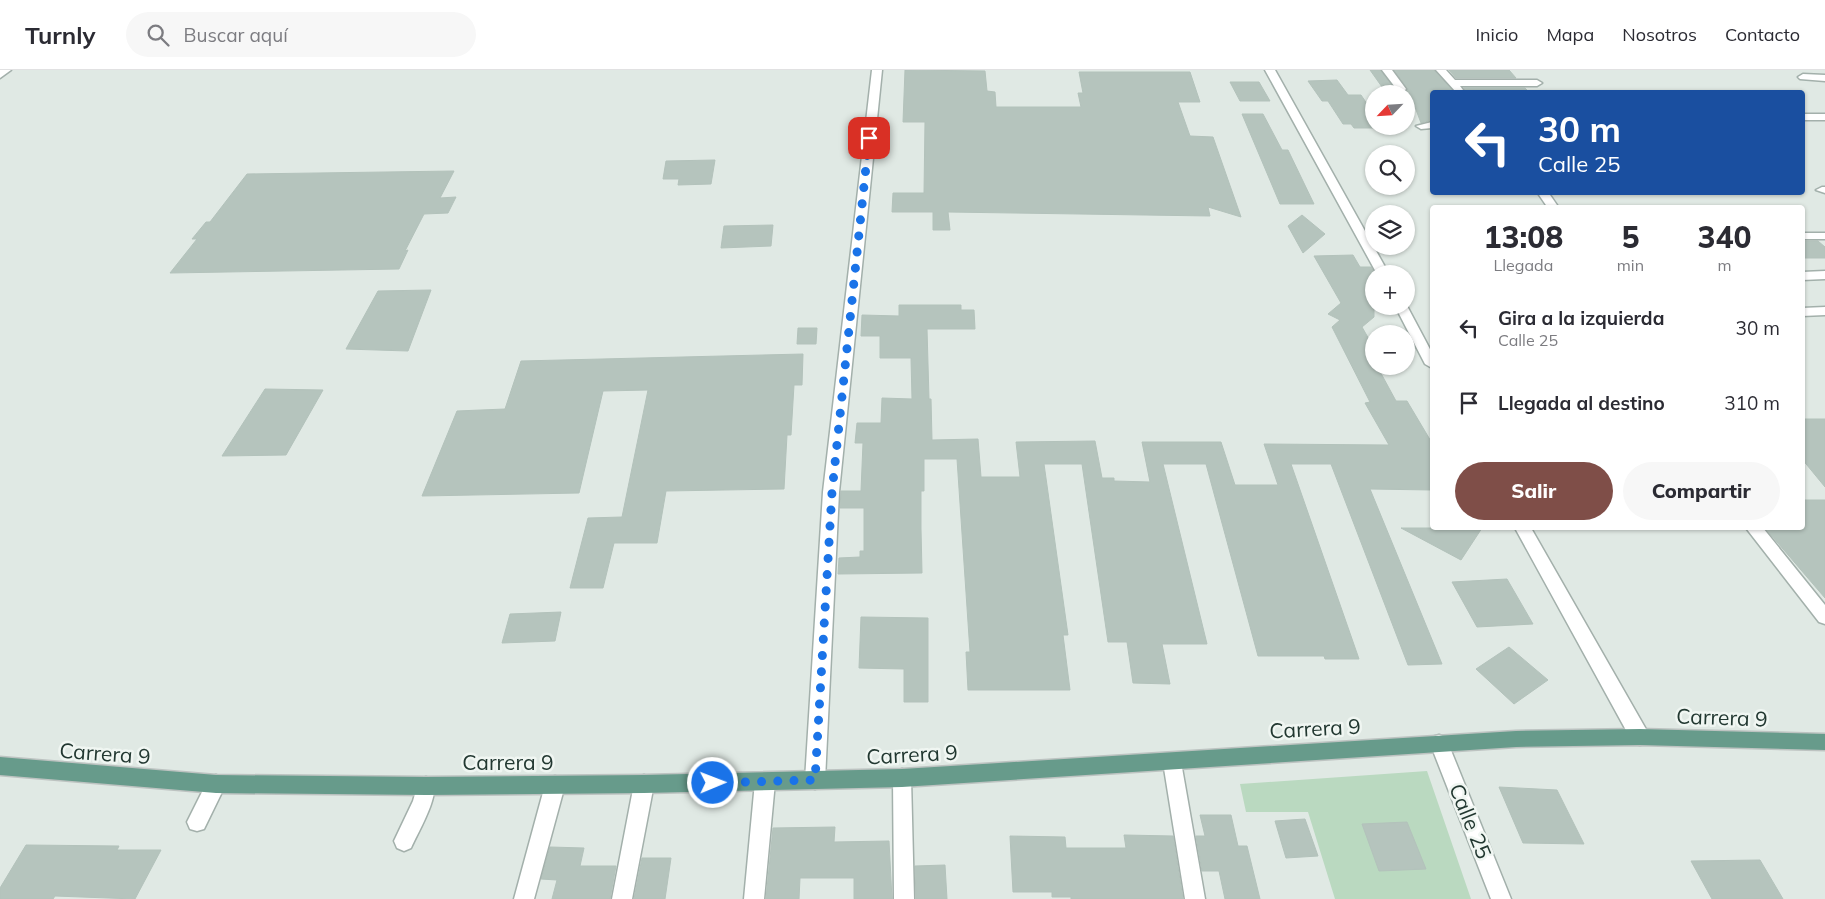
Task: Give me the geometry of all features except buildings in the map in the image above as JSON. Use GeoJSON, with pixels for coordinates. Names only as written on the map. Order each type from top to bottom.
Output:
{"type":"FeatureCollection","features":[{"type":"Feature","properties":{"kind":"main road","name":"Carrera 9"},"geometry":{"type":"LineString","coordinates":[[0,766],[216,784],[426,786],[644,784],[902,778],[1172,762],[1244,755],[1439,743],[1640,737],[1825,742]]}},
{"type":"Feature","properties":{"kind":"street"},"geometry":{"type":"LineString","coordinates":[[0,76],[6,70]]}},
{"type":"Feature","properties":{"kind":"street"},"geometry":{"type":"LineString","coordinates":[[815,780],[832,492],[866,155],[877,70]]}},
{"type":"Feature","properties":{"kind":"street"},"geometry":{"type":"LineString","coordinates":[[1270,70],[1378,265]]}},
{"type":"Feature","properties":{"kind":"street"},"geometry":{"type":"LineString","coordinates":[[1387,70],[1399,85]]}},
{"type":"Feature","properties":{"kind":"street"},"geometry":{"type":"LineString","coordinates":[[1441,70],[1458,90]]}},
{"type":"Feature","properties":{"kind":"street"},"geometry":{"type":"LineString","coordinates":[[1803,77],[1825,78]]}},
{"type":"Feature","properties":{"kind":"street"},"geometry":{"type":"LineString","coordinates":[[1452,83],[1537,83]]}},
{"type":"Feature","properties":{"kind":"street"},"geometry":{"type":"LineString","coordinates":[[1805,117],[1825,117]]}},
{"type":"Feature","properties":{"kind":"street"},"geometry":{"type":"LineString","coordinates":[[1421,126],[1430,125]]}},
{"type":"Feature","properties":{"kind":"street"},"geometry":{"type":"LineString","coordinates":[[1805,236],[1825,236]]}},
{"type":"Feature","properties":{"kind":"street"},"geometry":{"type":"LineString","coordinates":[[1805,276],[1825,275]]}},
{"type":"Feature","properties":{"kind":"street"},"geometry":{"type":"LineString","coordinates":[[1805,312],[1825,311]]}},
{"type":"Feature","properties":{"kind":"street"},"geometry":{"type":"LineString","coordinates":[[1406,315],[1430,360]]}},
{"type":"Feature","properties":{"kind":"street"},"geometry":{"type":"LineString","coordinates":[[1524,530],[1640,737]]}},
{"type":"Feature","properties":{"kind":"street"},"geometry":{"type":"LineString","coordinates":[[1756,530],[1825,617]]}},
{"type":"Feature","properties":{"kind":"street","name":"Calle 25"},"geometry":{"type":"LineString","coordinates":[[1439,743],[1502,899]]}},
{"type":"Feature","properties":{"kind":"street"},"geometry":{"type":"LineString","coordinates":[[1172,762],[1195,899]]}},
{"type":"Feature","properties":{"kind":"street"},"geometry":{"type":"LineString","coordinates":[[902,778],[904,899]]}},
{"type":"Feature","properties":{"kind":"street"},"geometry":{"type":"LineString","coordinates":[[754,899],[766,782]]}},
{"type":"Feature","properties":{"kind":"street"},"geometry":{"type":"LineString","coordinates":[[197,822],[216,784]]}},
{"type":"Feature","properties":{"kind":"street"},"geometry":{"type":"LineString","coordinates":[[622,899],[644,784]]}},
{"type":"Feature","properties":{"kind":"street"},"geometry":{"type":"LineString","coordinates":[[524,899],[555,785]]}},
{"type":"Feature","properties":{"kind":"street"},"geometry":{"type":"LineString","coordinates":[[404,841],[422,802],[426,786]]}},
{"type":"Feature","properties":{"kind":"green space"},"geometry":{"type":"Polygon","coordinates":[[[1427,771],[1471,899],[1335,899],[1308,812],[1246,812],[1240,784],[1427,771]]]}},
{"type":"Feature","properties":{"kind":"route"},"geometry":{"type":"LineString","coordinates":[[713,783],[815,780],[832,492],[869,138]]}}]}
